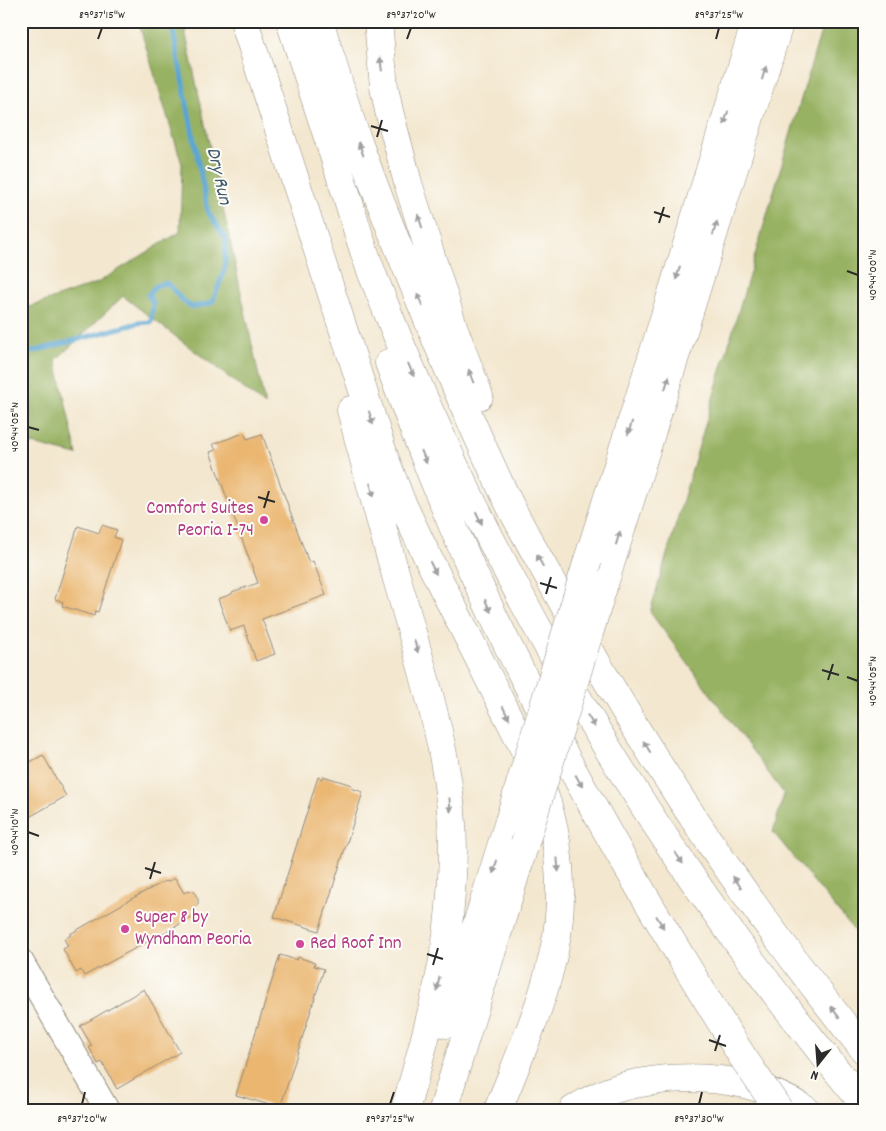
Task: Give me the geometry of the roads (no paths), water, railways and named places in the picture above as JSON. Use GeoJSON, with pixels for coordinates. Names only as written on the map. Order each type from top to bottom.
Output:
{"type":"FeatureCollection","features":[{"type":"Feature","properties":{"kind":"highway"},"geometry":{"type":"LineString","coordinates":[[243,21],[280,162],[434,711],[449,789],[452,833],[450,912],[441,973],[405,1110]]}},
{"type":"Feature","properties":{"kind":"highway"},"geometry":{"type":"LineString","coordinates":[[243,21],[385,459],[401,501],[522,743],[541,786],[551,817],[558,858],[559,878],[559,920],[555,945],[539,1005],[498,1110]]}},
{"type":"Feature","properties":{"kind":"highway"},"geometry":{"type":"LineString","coordinates":[[290,21],[373,276],[424,401],[487,534],[579,703],[692,879],[776,994],[865,1105]]}},
{"type":"Feature","properties":{"kind":"highway"},"geometry":{"type":"LineString","coordinates":[[319,21],[345,104],[382,208],[449,371],[502,490],[609,685],[662,770],[721,859],[779,940],[865,1051]]}},
{"type":"Feature","properties":{"kind":"highway"},"geometry":{"type":"LineString","coordinates":[[378,21],[381,62],[389,111],[408,183],[451,320],[494,436],[502,490]]}},
{"type":"Feature","properties":{"kind":"highway"},"geometry":{"type":"LineString","coordinates":[[419,1110],[756,21]]}},
{"type":"Feature","properties":{"kind":"highway"},"geometry":{"type":"LineString","coordinates":[[443,1110],[604,584],[780,21]]}},
{"type":"Feature","properties":{"kind":"highway"},"geometry":{"type":"LineString","coordinates":[[373,276],[380,337],[426,463],[492,614],[533,696],[592,804],[678,952],[742,1056],[779,1110]]}},
{"type":"Feature","properties":{"kind":"highway"},"geometry":{"type":"LineString","coordinates":[[455,1110],[522,853]]}},
{"type":"Feature","properties":{"kind":"highway"},"geometry":{"type":"LineString","coordinates":[[573,1110],[605,1093],[630,1084],[655,1080],[691,1078],[713,1078],[746,1083],[782,1097],[806,1110]]}},
{"type":"Feature","properties":{"kind":"street"},"geometry":{"type":"LineString","coordinates":[[21,961],[107,1110]]}},
{"type":"Feature","properties":{"kind":"waterway","name":"Dry Run"},"geometry":{"type":"LineString","coordinates":[[21,355],[138,323],[151,322],[153,303],[148,295],[157,285],[166,283],[183,301],[192,307],[208,304],[213,301],[225,268],[226,239],[208,212],[171,21]]}},
{"type":"Feature","properties":{"kind":"place","name":"Comfort Suites Peoria I-74"},"geometry":{"type":"Point","coordinates":[264,520]}},
{"type":"Feature","properties":{"kind":"place","name":"Super 8 by Wyndham Peoria"},"geometry":{"type":"Point","coordinates":[125,929]}},
{"type":"Feature","properties":{"kind":"place","name":"Red Roof Inn"},"geometry":{"type":"Point","coordinates":[300,944]}}]}
